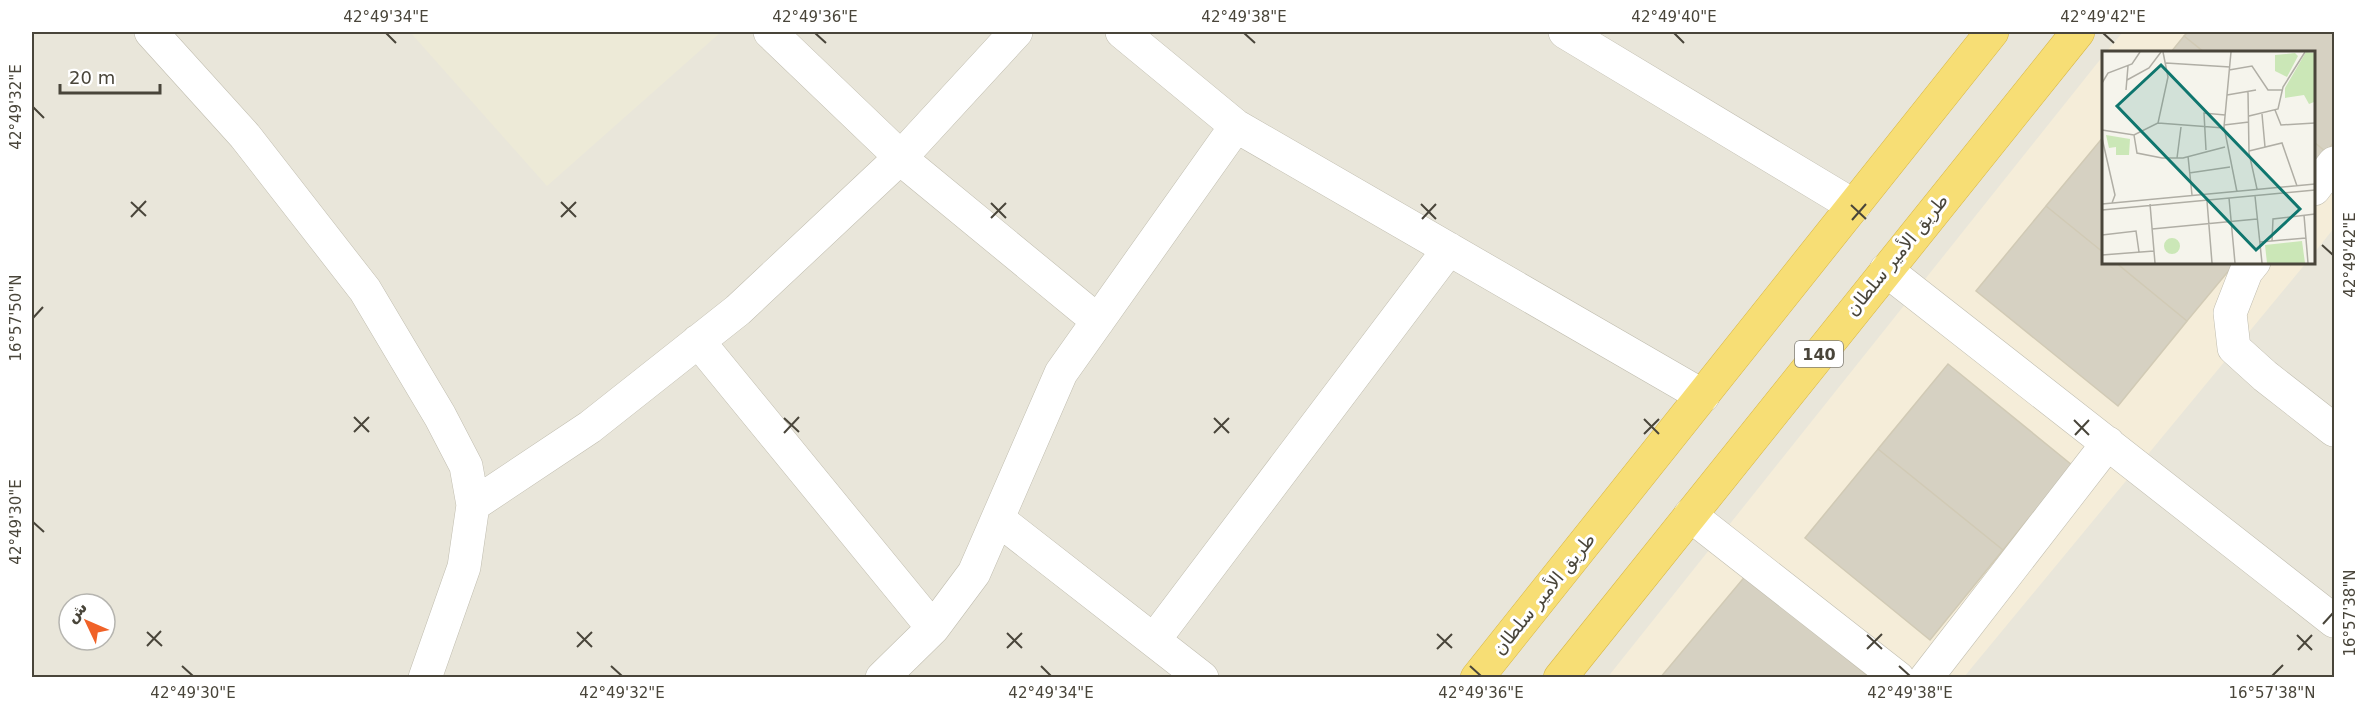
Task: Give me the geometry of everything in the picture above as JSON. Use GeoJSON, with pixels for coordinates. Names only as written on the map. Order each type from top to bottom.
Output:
{"type":"FeatureCollection","features":[{"type":"Feature","properties":{"kind":"highway","name":"طريق الأمير سلطان"},"geometry":{"type":"LineString","coordinates":[[1477,678],[1992,32]]}},
{"type":"Feature","properties":{"kind":"highway","name":"طريق الأمير سلطان"},"geometry":{"type":"LineString","coordinates":[[1560,678],[2078,32]]}},
{"type":"Feature","properties":{"kind":"street"},"geometry":{"type":"LineString","coordinates":[[151,32],[245,136],[365,290],[440,416],[466,466],[473,504],[464,567],[425,678]]}},
{"type":"Feature","properties":{"kind":"street"},"geometry":{"type":"LineString","coordinates":[[770,32],[901,158],[1098,321]]}},
{"type":"Feature","properties":{"kind":"street"},"geometry":{"type":"LineString","coordinates":[[473,504],[590,427],[738,310],[901,158],[1016,32]]}},
{"type":"Feature","properties":{"kind":"street"},"geometry":{"type":"LineString","coordinates":[[1122,32],[1236,126],[1703,396]]}},
{"type":"Feature","properties":{"kind":"street"},"geometry":{"type":"LineString","coordinates":[[1565,32],[1854,206]]}},
{"type":"Feature","properties":{"kind":"street"},"geometry":{"type":"LineString","coordinates":[[882,678],[933,628],[974,573],[1061,373],[1236,126]]}},
{"type":"Feature","properties":{"kind":"street"},"geometry":{"type":"LineString","coordinates":[[2315,187],[2334,163]]}},
{"type":"Feature","properties":{"kind":"street"},"geometry":{"type":"LineString","coordinates":[[1154,640],[1449,249]]}},
{"type":"Feature","properties":{"kind":"street"},"geometry":{"type":"LineString","coordinates":[[2252,264],[2246,272],[2230,313],[2234,348],[2265,376],[2334,430]]}},
{"type":"Feature","properties":{"kind":"street"},"geometry":{"type":"LineString","coordinates":[[1886,270],[2108,443],[2330,607]]}},
{"type":"Feature","properties":{"kind":"street"},"geometry":{"type":"LineString","coordinates":[[698,341],[933,628]]}},
{"type":"Feature","properties":{"kind":"street"},"geometry":{"type":"LineString","coordinates":[[1926,678],[2108,443]]}},
{"type":"Feature","properties":{"kind":"street"},"geometry":{"type":"LineString","coordinates":[[1690,515],[1898,678]]}},
{"type":"Feature","properties":{"kind":"street"},"geometry":{"type":"LineString","coordinates":[[998,519],[1202,678]]}},
{"type":"Feature","properties":{"kind":"shaded area"},"geometry":{"type":"Polygon","coordinates":[[[32,32],[2334,32],[2334,677],[32,677],[32,32]]]}},
{"type":"Feature","properties":{"kind":"shaded area"},"geometry":{"type":"Polygon","coordinates":[[[410,32],[721,32],[547,186],[410,32]]]}},
{"type":"Feature","properties":{"kind":"shaded area"},"geometry":{"type":"Polygon","coordinates":[[[2123,32],[2334,32],[2334,228],[2315,252],[2315,51],[2107,51],[2123,32]]]}},
{"type":"Feature","properties":{"kind":"shaded area"},"geometry":{"type":"Polygon","coordinates":[[[2102,57],[2102,264],[2305,264],[1964,677],[1607,678],[2102,57]]]}},
{"type":"Feature","properties":{"kind":"building"},"geometry":{"type":"Polygon","coordinates":[[[2188,32],[2334,32],[2334,142],[2326,152],[2315,143],[2315,51],[2203,51],[2184,36],[2188,32]]]}},
{"type":"Feature","properties":{"kind":"building"},"geometry":{"type":"Polygon","coordinates":[[[2184,36],[2203,51],[2172,51],[2184,36]]]}},
{"type":"Feature","properties":{"kind":"building"},"geometry":{"type":"Polygon","coordinates":[[[2102,138],[2102,251],[2046,206],[2102,138]]]}},
{"type":"Feature","properties":{"kind":"building"},"geometry":{"type":"Polygon","coordinates":[[[2315,143],[2326,152],[2315,166],[2315,143]]]}},
{"type":"Feature","properties":{"kind":"building"},"geometry":{"type":"Polygon","coordinates":[[[2046,206],[2102,251],[2102,264],[2117,264],[2187,321],[2118,406],[1976,291],[2046,206]]]}},
{"type":"Feature","properties":{"kind":"building"},"geometry":{"type":"Polygon","coordinates":[[[2117,264],[2234,264],[2187,321],[2117,264]]]}},
{"type":"Feature","properties":{"kind":"building"},"geometry":{"type":"Polygon","coordinates":[[[1948,364],[2072,465],[2003,550],[1878,449],[1948,364]]]}},
{"type":"Feature","properties":{"kind":"building"},"geometry":{"type":"Polygon","coordinates":[[[1878,449],[2003,550],[1930,640],[1805,538],[1878,449]]]}},
{"type":"Feature","properties":{"kind":"building"},"geometry":{"type":"Polygon","coordinates":[[[1747,574],[1870,678],[1660,678],[1747,574]]]}}]}
